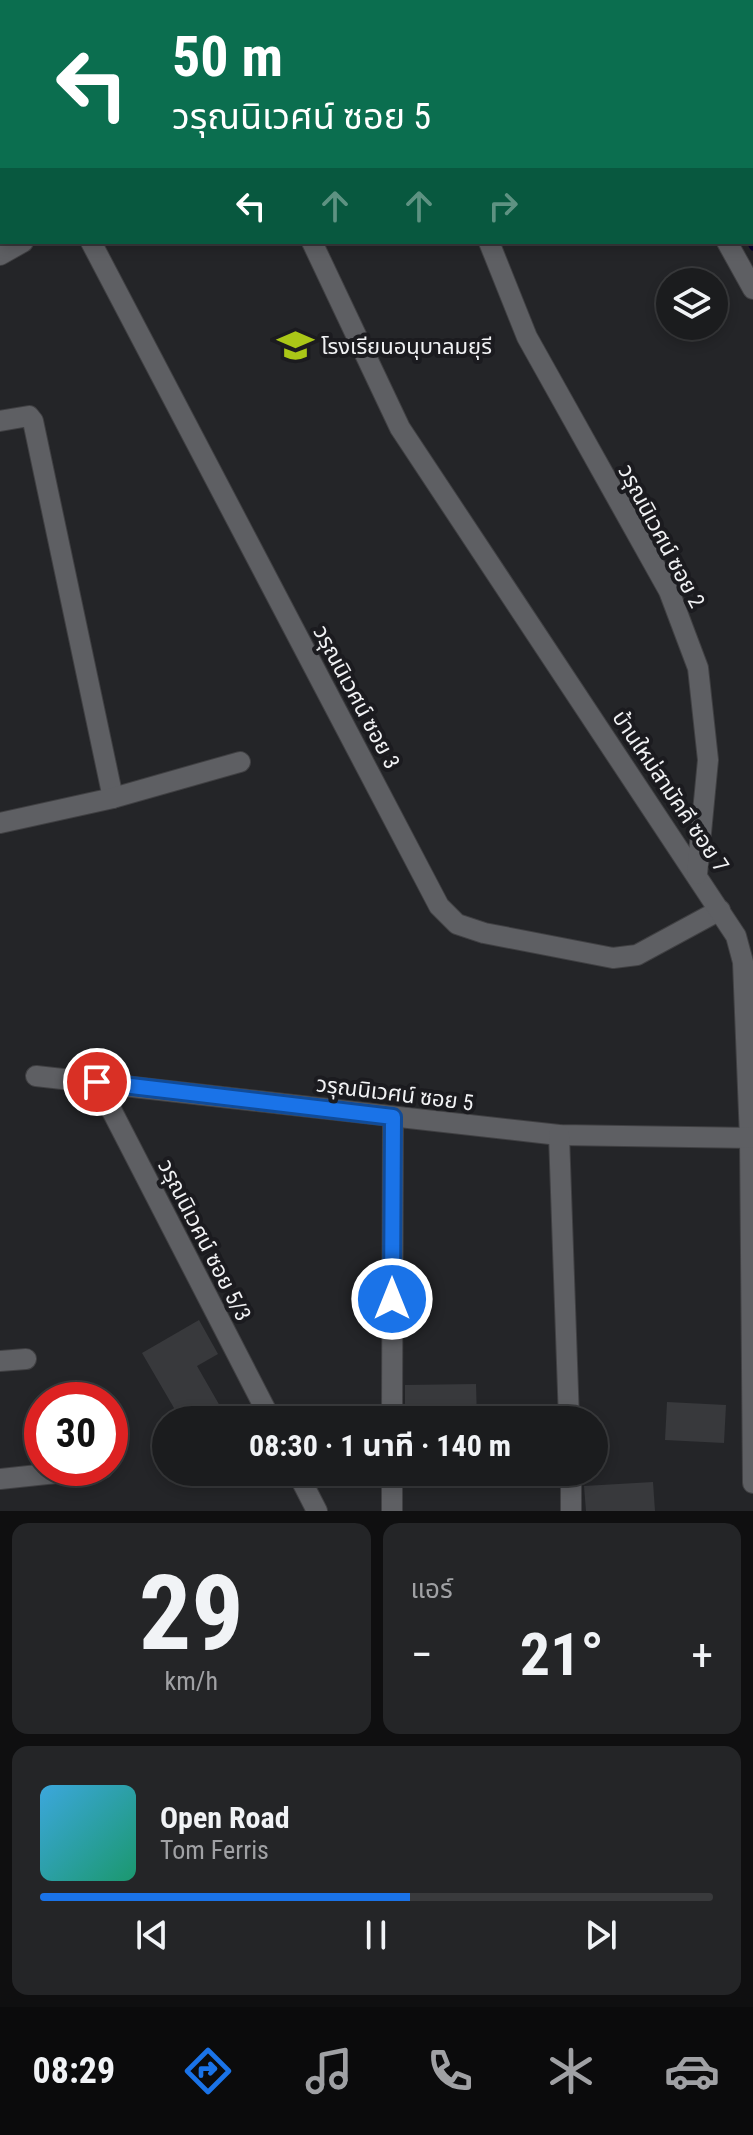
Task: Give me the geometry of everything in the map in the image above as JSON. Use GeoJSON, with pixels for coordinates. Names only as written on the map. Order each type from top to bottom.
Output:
{"type":"FeatureCollection","features":[{"type":"Feature","properties":{"kind":"street"},"geometry":{"type":"LineString","coordinates":[[0,255],[19,244]]}},
{"type":"Feature","properties":{"kind":"street","name":"วรุณนิเวศน์ ซอย 3"},"geometry":{"type":"LineString","coordinates":[[92,244],[439,906],[457,924],[484,933],[613,958],[637,955],[720,910]]}},
{"type":"Feature","properties":{"kind":"street","name":"บ้านใหม่สามัคคี ซอย 7"},"geometry":{"type":"LineString","coordinates":[[313,244],[400,428],[736,936],[743,962],[750,1055],[753,1483]]}},
{"type":"Feature","properties":{"kind":"street","name":"วรุณนิเวศน์ ซอย 2"},"geometry":{"type":"LineString","coordinates":[[490,244],[527,337],[669,591],[698,668],[708,760],[697,874]]}},
{"type":"Feature","properties":{"kind":"street"},"geometry":{"type":"LineString","coordinates":[[728,244],[753,289]]}},
{"type":"Feature","properties":{"kind":"street"},"geometry":{"type":"LineString","coordinates":[[0,421],[29,416],[33,421],[113,798]]}},
{"type":"Feature","properties":{"kind":"street"},"geometry":{"type":"LineString","coordinates":[[0,823],[113,798],[240,762]]}},
{"type":"Feature","properties":{"kind":"street","name":"วรุณนิเวศน์ ซอย 5"},"geometry":{"type":"LineString","coordinates":[[36,1076],[559,1135],[752,1138]]}},
{"type":"Feature","properties":{"kind":"street","name":"วรุณนิเวศน์ ซอย 5/3"},"geometry":{"type":"LineString","coordinates":[[97,1082],[264,1406]]}},
{"type":"Feature","properties":{"kind":"street"},"geometry":{"type":"LineString","coordinates":[[392,1406],[393,1117]]}},
{"type":"Feature","properties":{"kind":"street"},"geometry":{"type":"LineString","coordinates":[[559,1135],[569,1406]]}},
{"type":"Feature","properties":{"kind":"street"},"geometry":{"type":"LineString","coordinates":[[0,1361],[26,1359]]}},
{"type":"Feature","properties":{"kind":"street"},"geometry":{"type":"LineString","coordinates":[[0,1479],[24,1476]]}},
{"type":"Feature","properties":{"kind":"street"},"geometry":{"type":"LineString","coordinates":[[304,1486],[317,1511]]}},
{"type":"Feature","properties":{"kind":"street"},"geometry":{"type":"LineString","coordinates":[[392,1486],[392,1511]]}},
{"type":"Feature","properties":{"kind":"street"},"geometry":{"type":"LineString","coordinates":[[571,1486],[571,1511]]}},
{"type":"Feature","properties":{"kind":"building"},"geometry":{"type":"Polygon","coordinates":[[[199,1320],[218,1354],[197,1366],[220,1406],[173,1406],[142,1353],[199,1320]]]}},
{"type":"Feature","properties":{"kind":"building"},"geometry":{"type":"Polygon","coordinates":[[[476,1384],[477,1406],[405,1406],[405,1385],[476,1384]]]}},
{"type":"Feature","properties":{"kind":"building"},"geometry":{"type":"Polygon","coordinates":[[[667,1402],[726,1405],[724,1443],[665,1440],[667,1402]]]}},
{"type":"Feature","properties":{"kind":"building"},"geometry":{"type":"Polygon","coordinates":[[[653,1482],[655,1511],[586,1511],[584,1486],[653,1482]]]}},
{"type":"Feature","properties":{"kind":"place","name":"โรงเรียนอนุบาลมยุรี"},"geometry":{"type":"Point","coordinates":[295,346]}},
{"type":"Feature","properties":{"kind":"route"},"geometry":{"type":"LineString","coordinates":[[97,1082],[393,1117],[392,1299]]}}]}
